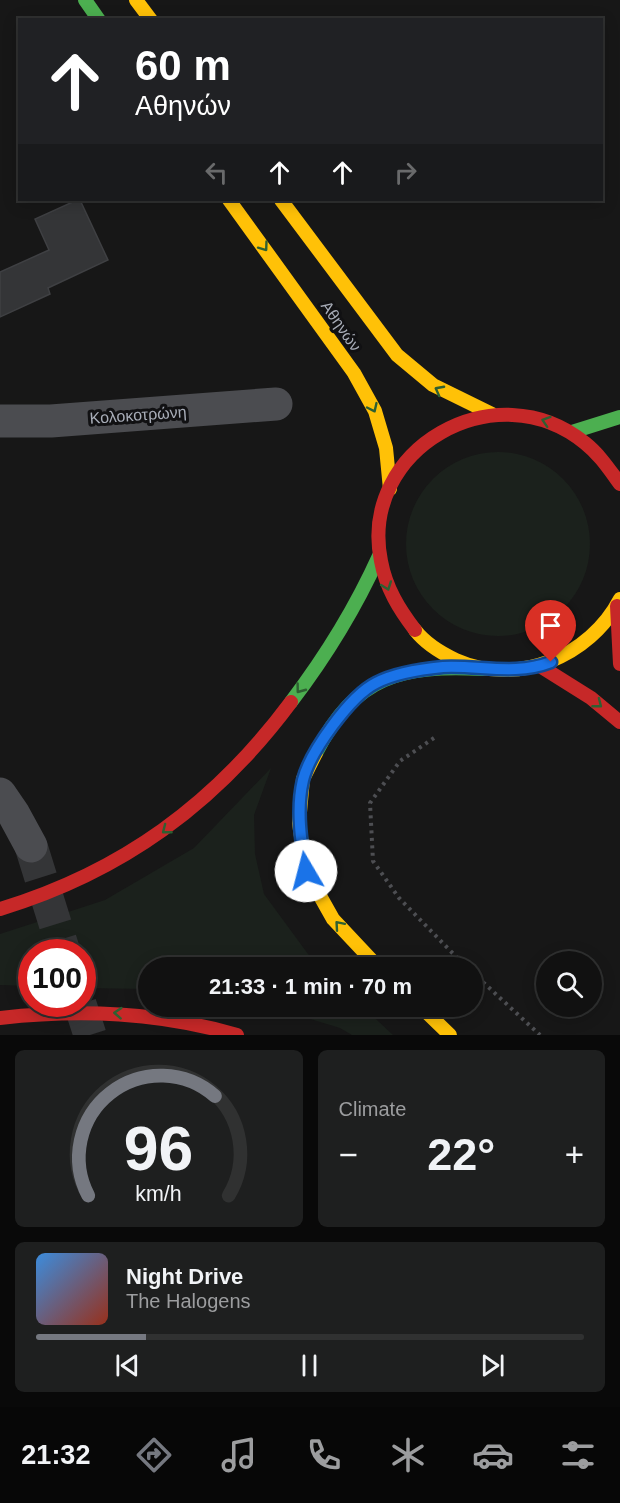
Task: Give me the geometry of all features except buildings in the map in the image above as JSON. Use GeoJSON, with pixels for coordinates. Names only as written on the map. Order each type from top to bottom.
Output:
{"type":"FeatureCollection","features":[{"type":"Feature","properties":{"kind":"main road"},"geometry":{"type":"LineString","coordinates":[[85,0],[98,18]]}},
{"type":"Feature","properties":{"kind":"main road"},"geometry":{"type":"LineString","coordinates":[[136,0],[150,18]]}},
{"type":"Feature","properties":{"kind":"main road","name":"Αθηνών"},"geometry":{"type":"LineString","coordinates":[[231,201],[354,373],[375,411],[386,448],[390,489]]}},
{"type":"Feature","properties":{"kind":"main road","name":"Αθηνών"},"geometry":{"type":"LineString","coordinates":[[282,201],[384,341],[402,362],[425,382],[492,414]]}},
{"type":"Feature","properties":{"kind":"main road","name":"Αθηνών"},"geometry":{"type":"LineString","coordinates":[[618,603],[603,627],[584,644],[563,657],[540,666],[512,670],[483,669],[452,659],[424,641],[402,617],[387,588],[379,556],[380,522],[390,489],[407,461],[431,438],[460,422],[492,414],[520,414],[547,420],[572,432],[594,448],[620,484]]}},
{"type":"Feature","properties":{"kind":"main road"},"geometry":{"type":"LineString","coordinates":[[572,432],[620,417]]}},
{"type":"Feature","properties":{"kind":"main road"},"geometry":{"type":"LineString","coordinates":[[0,909],[67,886],[107,866],[158,836],[195,807],[247,755],[300,689],[352,614],[369,582],[379,556]]}},
{"type":"Feature","properties":{"kind":"main road","name":"Αθηνών"},"geometry":{"type":"LineString","coordinates":[[618,603],[620,664]]}},
{"type":"Feature","properties":{"kind":"main road"},"geometry":{"type":"LineString","coordinates":[[540,666],[591,698],[620,722]]}},
{"type":"Feature","properties":{"kind":"main road"},"geometry":{"type":"LineString","coordinates":[[369,957],[333,919],[306,871],[299,823],[303,779],[325,736],[357,696],[376,682],[405,673],[443,667],[483,669]]}},
{"type":"Feature","properties":{"kind":"main road"},"geometry":{"type":"LineString","coordinates":[[0,1018],[93,1011],[155,1016],[237,1035]]}},
{"type":"Feature","properties":{"kind":"main road"},"geometry":{"type":"LineString","coordinates":[[431,1017],[450,1035]]}},
{"type":"Feature","properties":{"kind":"street","name":"Κολοκοτρώνη"},"geometry":{"type":"LineString","coordinates":[[0,421],[63,421],[276,404]]}},
{"type":"Feature","properties":{"kind":"street"},"geometry":{"type":"LineString","coordinates":[[0,794],[31,846]]}},
{"type":"Feature","properties":{"kind":"path"},"geometry":{"type":"LineString","coordinates":[[434,738],[400,761],[370,803],[374,861],[399,898],[456,957]]}},
{"type":"Feature","properties":{"kind":"path"},"geometry":{"type":"LineString","coordinates":[[483,982],[540,1035]]}},
{"type":"Feature","properties":{"kind":"shaded area"},"geometry":{"type":"Polygon","coordinates":[[[498,452],[533,459],[563,479],[583,509],[590,544],[583,579],[563,609],[533,629],[498,636],[463,629],[433,609],[413,579],[406,544],[413,509],[433,479],[463,459],[498,452]]]}},
{"type":"Feature","properties":{"kind":"shaded area"},"geometry":{"type":"Polygon","coordinates":[[[271,768],[254,815],[255,854],[264,894],[311,957],[138,957],[138,989],[96,988],[96,939],[18,939],[18,986],[0,985],[0,934],[105,900],[194,848],[271,768]]]}},
{"type":"Feature","properties":{"kind":"shaded area"},"geometry":{"type":"Polygon","coordinates":[[[304,1017],[374,1017],[393,1035],[352,1035],[340,1028],[304,1017]]]}},
{"type":"Feature","properties":{"kind":"tunnel"},"geometry":{"type":"LineString","coordinates":[[31,846],[60,939]]}},
{"type":"Feature","properties":{"kind":"tunnel"},"geometry":{"type":"LineString","coordinates":[[84,1017],[90,1035]]}},
{"type":"Feature","properties":{"kind":"traffic: fast"},"geometry":{"type":"LineString","coordinates":[[85,0],[98,18]]}},
{"type":"Feature","properties":{"kind":"traffic: fast"},"geometry":{"type":"LineString","coordinates":[[572,432],[620,417]]}},
{"type":"Feature","properties":{"kind":"traffic: fast"},"geometry":{"type":"LineString","coordinates":[[291,702],[339,632],[379,556]]}},
{"type":"Feature","properties":{"kind":"traffic: fast"},"geometry":{"type":"LineString","coordinates":[[316,753],[347,706],[365,691],[384,680],[428,669],[483,669]]}},
{"type":"Feature","properties":{"kind":"traffic: slow"},"geometry":{"type":"LineString","coordinates":[[136,0],[150,18]]}},
{"type":"Feature","properties":{"kind":"traffic: slow"},"geometry":{"type":"LineString","coordinates":[[230,201],[354,373],[375,411],[386,448],[390,489]]}},
{"type":"Feature","properties":{"kind":"traffic: slow"},"geometry":{"type":"LineString","coordinates":[[282,201],[397,355],[433,385],[492,414]]}},
{"type":"Feature","properties":{"kind":"traffic: slow"},"geometry":{"type":"LineString","coordinates":[[415,630],[445,654],[479,668],[503,670],[527,668],[571,651],[590,637],[607,619],[620,599]]}},
{"type":"Feature","properties":{"kind":"traffic: slow"},"geometry":{"type":"LineString","coordinates":[[316,753],[303,779],[299,823],[306,871],[333,919],[369,957]]}},
{"type":"Feature","properties":{"kind":"traffic: slow"},"geometry":{"type":"LineString","coordinates":[[431,1017],[450,1035]]}},
{"type":"Feature","properties":{"kind":"traffic: jam"},"geometry":{"type":"LineString","coordinates":[[415,630],[386,580],[381,561],[380,521],[391,485],[412,455],[441,433],[475,419],[512,415],[550,423],[590,447],[620,484]]}},
{"type":"Feature","properties":{"kind":"traffic: jam"},"geometry":{"type":"LineString","coordinates":[[617,606],[620,664]]}},
{"type":"Feature","properties":{"kind":"traffic: jam"},"geometry":{"type":"LineString","coordinates":[[540,666],[591,698],[620,722]]}},
{"type":"Feature","properties":{"kind":"traffic: jam"},"geometry":{"type":"LineString","coordinates":[[0,909],[44,894],[86,875],[126,854],[163,830],[198,803],[231,772],[262,739],[291,702]]}},
{"type":"Feature","properties":{"kind":"traffic: jam"},"geometry":{"type":"LineString","coordinates":[[0,1018],[30,1015],[119,1014],[178,1021],[237,1035]]}},
{"type":"Feature","properties":{"kind":"route"},"geometry":{"type":"LineString","coordinates":[[306,871],[299,823],[303,779],[325,736],[357,696],[376,682],[405,673],[443,667],[512,670],[551,662]]}}]}
